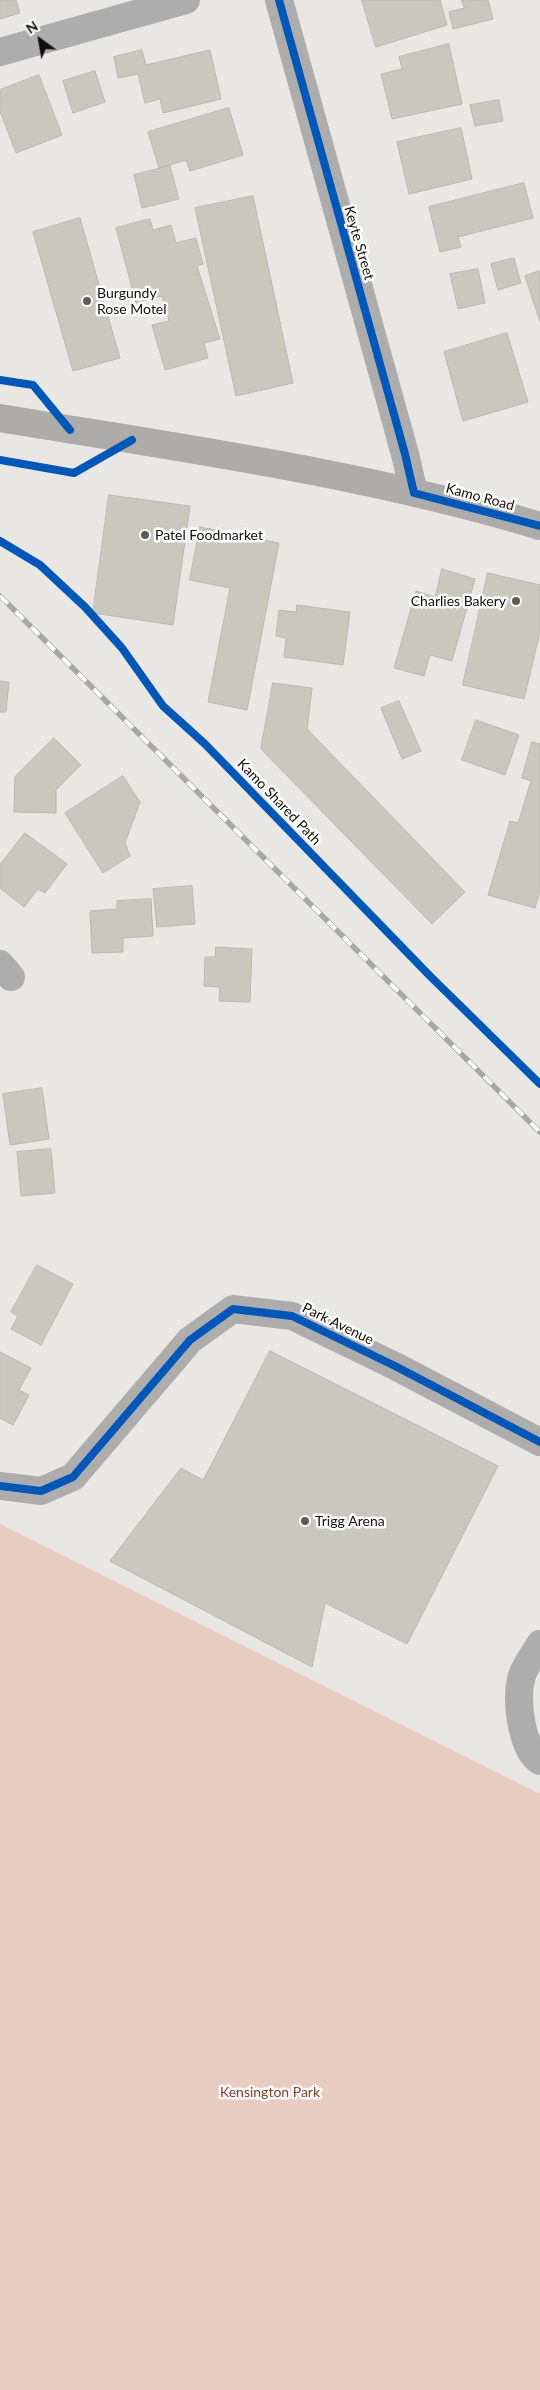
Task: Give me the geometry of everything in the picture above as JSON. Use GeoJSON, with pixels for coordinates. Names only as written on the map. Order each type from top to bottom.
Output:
{"type":"FeatureCollection","features":[{"type":"Feature","properties":{"kind":"main road","name":"Kamo Road"},"geometry":{"type":"LineString","coordinates":[[0,418],[303,469],[414,492],[540,526]]}},
{"type":"Feature","properties":{"kind":"street"},"geometry":{"type":"LineString","coordinates":[[0,52],[186,0]]}},
{"type":"Feature","properties":{"kind":"street","name":"Keyte Street"},"geometry":{"type":"LineString","coordinates":[[279,0],[414,492]]}},
{"type":"Feature","properties":{"kind":"street","name":"Park Avenue"},"geometry":{"type":"LineString","coordinates":[[0,1486],[41,1492],[73,1476],[190,1340],[234,1309],[292,1316],[395,1366],[540,1442]]}},
{"type":"Feature","properties":{"kind":"street"},"geometry":{"type":"LineString","coordinates":[[540,1644],[521,1678],[520,1720],[534,1757],[540,1761]]}},
{"type":"Feature","properties":{"kind":"green space","name":"Kensington Park"},"geometry":{"type":"Polygon","coordinates":[[[0,1524],[540,1794],[540,2390],[0,2390],[0,1524]]]}},
{"type":"Feature","properties":{"kind":"building"},"geometry":{"type":"Polygon","coordinates":[[[0,0],[16,0],[20,13],[0,19],[0,0]]]}},
{"type":"Feature","properties":{"kind":"building"},"geometry":{"type":"Polygon","coordinates":[[[362,0],[440,0],[447,25],[376,47],[362,0]]]}},
{"type":"Feature","properties":{"kind":"building"},"geometry":{"type":"Polygon","coordinates":[[[462,0],[488,0],[493,19],[453,29],[449,12],[464,8],[462,0]]]}},
{"type":"Feature","properties":{"kind":"building"},"geometry":{"type":"Polygon","coordinates":[[[449,44],[462,104],[392,119],[381,74],[402,69],[399,57],[449,44]]]}},
{"type":"Feature","properties":{"kind":"building"},"geometry":{"type":"Polygon","coordinates":[[[142,50],[146,65],[210,50],[221,99],[163,113],[160,99],[145,103],[138,74],[118,78],[114,57],[142,50]]]}},
{"type":"Feature","properties":{"kind":"building"},"geometry":{"type":"Polygon","coordinates":[[[95,71],[105,102],[73,113],[63,81],[95,71]]]}},
{"type":"Feature","properties":{"kind":"building"},"geometry":{"type":"Polygon","coordinates":[[[39,75],[62,135],[16,153],[0,111],[0,90],[39,75]]]}},
{"type":"Feature","properties":{"kind":"building"},"geometry":{"type":"Polygon","coordinates":[[[499,100],[503,121],[475,126],[470,105],[499,100]]]}},
{"type":"Feature","properties":{"kind":"building"},"geometry":{"type":"Polygon","coordinates":[[[229,108],[243,155],[190,171],[186,160],[159,168],[148,132],[229,108]]]}},
{"type":"Feature","properties":{"kind":"building"},"geometry":{"type":"Polygon","coordinates":[[[461,128],[472,179],[409,194],[397,142],[461,128]]]}},
{"type":"Feature","properties":{"kind":"building"},"geometry":{"type":"Polygon","coordinates":[[[170,166],[179,199],[142,208],[134,175],[170,166]]]}},
{"type":"Feature","properties":{"kind":"building"},"geometry":{"type":"Polygon","coordinates":[[[524,183],[533,218],[458,237],[461,247],[440,252],[429,207],[524,183]]]}},
{"type":"Feature","properties":{"kind":"building"},"geometry":{"type":"Polygon","coordinates":[[[253,196],[293,383],[236,396],[195,208],[253,196]]]}},
{"type":"Feature","properties":{"kind":"building"},"geometry":{"type":"Polygon","coordinates":[[[80,218],[120,358],[73,371],[33,232],[80,218]]]}},
{"type":"Feature","properties":{"kind":"building"},"geometry":{"type":"Polygon","coordinates":[[[150,219],[153,230],[171,225],[176,243],[196,238],[203,264],[197,266],[220,339],[204,343],[208,358],[165,370],[152,325],[169,321],[162,296],[136,303],[116,228],[150,219]]]}},
{"type":"Feature","properties":{"kind":"building"},"geometry":{"type":"Polygon","coordinates":[[[514,258],[521,283],[498,290],[491,264],[514,258]]]}},
{"type":"Feature","properties":{"kind":"building"},"geometry":{"type":"Polygon","coordinates":[[[478,269],[485,303],[458,309],[450,274],[478,269]]]}},
{"type":"Feature","properties":{"kind":"building"},"geometry":{"type":"Polygon","coordinates":[[[540,271],[540,322],[525,276],[540,271]]]}},
{"type":"Feature","properties":{"kind":"building"},"geometry":{"type":"Polygon","coordinates":[[[507,333],[528,402],[463,421],[444,352],[507,333]]]}},
{"type":"Feature","properties":{"kind":"building"},"geometry":{"type":"Polygon","coordinates":[[[109,495],[190,506],[173,625],[93,613],[109,495]]]}},
{"type":"Feature","properties":{"kind":"building"},"geometry":{"type":"Polygon","coordinates":[[[200,527],[279,543],[247,710],[208,702],[230,588],[190,580],[200,527]]]}},
{"type":"Feature","properties":{"kind":"building"},"geometry":{"type":"Polygon","coordinates":[[[442,569],[475,579],[452,661],[430,655],[424,676],[394,668],[416,591],[435,597],[442,569]]]}},
{"type":"Feature","properties":{"kind":"building"},"geometry":{"type":"Polygon","coordinates":[[[488,573],[540,585],[540,632],[524,699],[463,685],[488,573]]]}},
{"type":"Feature","properties":{"kind":"building"},"geometry":{"type":"Polygon","coordinates":[[[297,605],[350,612],[343,665],[284,657],[286,638],[276,636],[279,610],[296,612],[297,605]]]}},
{"type":"Feature","properties":{"kind":"building"},"geometry":{"type":"Polygon","coordinates":[[[0,681],[9,682],[6,712],[0,712],[0,681]]]}},
{"type":"Feature","properties":{"kind":"building"},"geometry":{"type":"Polygon","coordinates":[[[273,683],[312,688],[307,729],[465,892],[432,924],[261,749],[273,683]]]}},
{"type":"Feature","properties":{"kind":"building"},"geometry":{"type":"Polygon","coordinates":[[[399,701],[421,751],[402,759],[381,708],[399,701]]]}},
{"type":"Feature","properties":{"kind":"building"},"geometry":{"type":"Polygon","coordinates":[[[476,720],[519,735],[505,775],[462,760],[476,720]]]}},
{"type":"Feature","properties":{"kind":"building"},"geometry":{"type":"Polygon","coordinates":[[[54,738],[81,765],[56,790],[56,813],[14,812],[15,777],[54,738]]]}},
{"type":"Feature","properties":{"kind":"building"},"geometry":{"type":"Polygon","coordinates":[[[532,742],[540,744],[540,891],[535,908],[488,895],[510,821],[518,823],[531,781],[522,778],[532,742]]]}},
{"type":"Feature","properties":{"kind":"building"},"geometry":{"type":"Polygon","coordinates":[[[123,776],[140,802],[125,843],[130,856],[103,873],[65,813],[123,776]]]}},
{"type":"Feature","properties":{"kind":"building"},"geometry":{"type":"Polygon","coordinates":[[[25,833],[67,864],[45,893],[38,889],[24,907],[0,888],[0,865],[25,833]]]}},
{"type":"Feature","properties":{"kind":"building"},"geometry":{"type":"Polygon","coordinates":[[[192,886],[195,924],[157,927],[153,889],[192,886]]]}},
{"type":"Feature","properties":{"kind":"building"},"geometry":{"type":"Polygon","coordinates":[[[151,899],[153,936],[123,938],[123,952],[92,953],[90,911],[117,909],[117,901],[151,899]]]}},
{"type":"Feature","properties":{"kind":"building"},"geometry":{"type":"Polygon","coordinates":[[[216,947],[252,949],[250,1002],[219,1001],[220,987],[204,986],[205,957],[215,957],[216,947]]]}},
{"type":"Feature","properties":{"kind":"building"},"geometry":{"type":"Polygon","coordinates":[[[42,1088],[49,1139],[10,1145],[3,1094],[42,1088]]]}},
{"type":"Feature","properties":{"kind":"building"},"geometry":{"type":"Polygon","coordinates":[[[51,1149],[55,1193],[21,1196],[17,1152],[51,1149]]]}},
{"type":"Feature","properties":{"kind":"building"},"geometry":{"type":"Polygon","coordinates":[[[37,1265],[73,1284],[41,1345],[11,1329],[18,1316],[11,1312],[37,1265]]]}},
{"type":"Feature","properties":{"kind":"building","name":"Trigg Arena"},"geometry":{"type":"Polygon","coordinates":[[[270,1351],[498,1466],[407,1644],[325,1603],[312,1667],[110,1561],[181,1468],[203,1480],[270,1351]]]}},
{"type":"Feature","properties":{"kind":"building"},"geometry":{"type":"Polygon","coordinates":[[[0,1352],[31,1368],[19,1390],[29,1395],[13,1425],[0,1418],[0,1352]]]}},
{"type":"Feature","properties":{"kind":"railway"},"geometry":{"type":"LineString","coordinates":[[0,596],[540,1132]]}},
{"type":"Feature","properties":{"kind":"cycle path"},"geometry":{"type":"LineString","coordinates":[[279,0],[405,454],[414,493],[540,526]]}},
{"type":"Feature","properties":{"kind":"cycle path"},"geometry":{"type":"LineString","coordinates":[[0,380],[33,385],[70,430]]}},
{"type":"Feature","properties":{"kind":"cycle path"},"geometry":{"type":"LineString","coordinates":[[0,460],[74,473],[132,440]]}},
{"type":"Feature","properties":{"kind":"cycle path","name":"Kamo Shared Path"},"geometry":{"type":"LineString","coordinates":[[0,541],[40,565],[85,607],[122,648],[163,706],[205,744],[429,975],[540,1084]]}},
{"type":"Feature","properties":{"kind":"cycle path"},"geometry":{"type":"LineString","coordinates":[[0,1486],[41,1491],[73,1477],[190,1340],[233,1309],[292,1316],[395,1366],[540,1442]]}},
{"type":"Feature","properties":{"kind":"place","name":"Burgundy Rose Motel"},"geometry":{"type":"Point","coordinates":[87,301]}},
{"type":"Feature","properties":{"kind":"place","name":"Patel Foodmarket"},"geometry":{"type":"Point","coordinates":[145,535]}},
{"type":"Feature","properties":{"kind":"place","name":"Charlies Bakery"},"geometry":{"type":"Point","coordinates":[516,601]}},
{"type":"Feature","properties":{"kind":"place","name":"Trigg Arena"},"geometry":{"type":"Point","coordinates":[305,1521]}}]}
